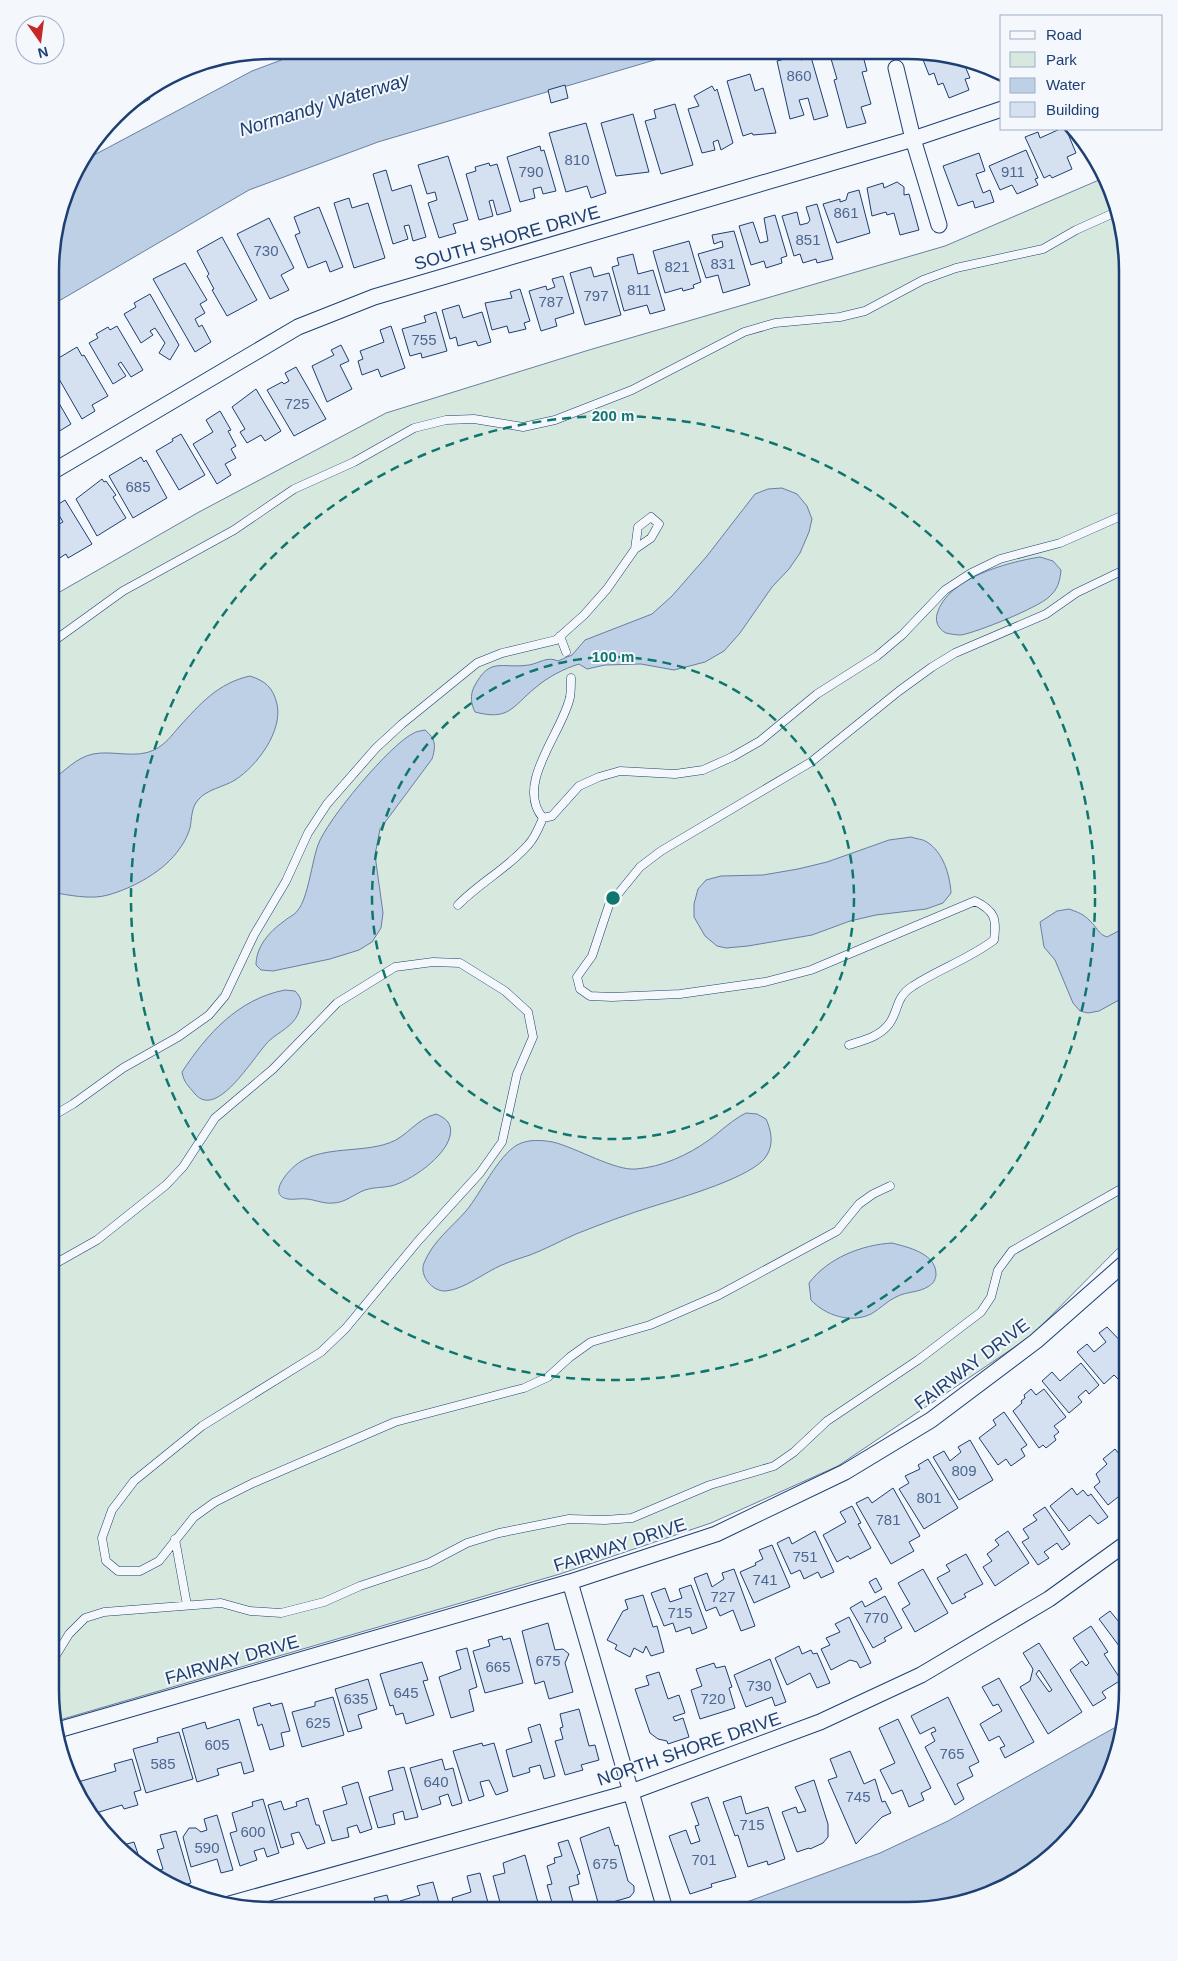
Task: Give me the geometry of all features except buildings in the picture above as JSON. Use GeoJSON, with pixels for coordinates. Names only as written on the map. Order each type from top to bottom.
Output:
{"type":"FeatureCollection","features":[{"type":"Feature","properties":{"kind":"street"},"geometry":{"type":"LineString","coordinates":[[896,68],[939,225]]}},
{"type":"Feature","properties":{"kind":"street","name":"SOUTH SHORE DRIVE"},"geometry":{"type":"LineString","coordinates":[[59,468],[298,327],[374,297],[914,139],[1000,110]]}},
{"type":"Feature","properties":{"kind":"street","name":"FAIRWAY DRIVE"},"geometry":{"type":"LineString","coordinates":[[63,1729],[570,1582],[716,1534],[845,1472],[931,1420],[1036,1341],[1119,1268]]}},
{"type":"Feature","properties":{"kind":"street","name":"NORTH SHORE DRIVE"},"geometry":{"type":"LineString","coordinates":[[244,1900],[631,1792],[820,1722],[920,1675],[1049,1599],[1119,1548]]}},
{"type":"Feature","properties":{"kind":"street"},"geometry":{"type":"LineString","coordinates":[[570,1582],[663,1902]]}},
{"type":"Feature","properties":{"kind":"lane"},"geometry":{"type":"LineString","coordinates":[[59,637],[122,591],[234,530],[294,489],[354,462],[414,428],[446,420],[474,419],[523,427],[555,420],[632,390],[744,332],[775,323],[840,317],[865,311],[923,280],[956,268],[1043,249],[1076,230],[1111,214]]}},
{"type":"Feature","properties":{"kind":"lane"},"geometry":{"type":"LineString","coordinates":[[543,818],[552,816],[579,786],[599,777],[620,771],[675,774],[703,770],[732,758],[760,741],[817,694],[877,656],[902,635],[945,590],[971,573],[1000,559],[1060,543],[1119,517]]}},
{"type":"Feature","properties":{"kind":"lane"},"geometry":{"type":"LineString","coordinates":[[59,1112],[74,1104],[123,1068],[178,1037],[209,1015],[225,996],[254,935],[286,881],[308,832],[327,804],[351,776],[402,724],[477,663],[502,653],[556,640],[584,615],[606,590],[635,549]]}},
{"type":"Feature","properties":{"kind":"lane"},"geometry":{"type":"LineString","coordinates":[[849,1045],[877,1035],[890,1023],[898,1001],[912,986],[974,955],[994,940],[997,923],[988,908],[975,902],[811,970],[765,982],[680,994],[612,997],[590,996],[580,988],[578,977],[592,956],[609,905],[640,868],[661,851],[810,762],[891,696],[955,653],[1039,617],[1084,589],[1119,572]]}},
{"type":"Feature","properties":{"kind":"lane"},"geometry":{"type":"LineString","coordinates":[[560,636],[566,652]]}},
{"type":"Feature","properties":{"kind":"lane"},"geometry":{"type":"LineString","coordinates":[[543,818],[537,811],[534,791],[539,766],[570,697],[571,678]]}},
{"type":"Feature","properties":{"kind":"lane"},"geometry":{"type":"LineString","coordinates":[[458,905],[470,893],[502,870],[530,844],[543,818]]}},
{"type":"Feature","properties":{"kind":"lane"},"geometry":{"type":"LineString","coordinates":[[59,1261],[97,1240],[166,1186],[183,1167],[215,1118],[281,1063],[337,1003],[395,968],[433,962],[460,963],[505,991],[528,1012],[533,1037],[517,1074],[502,1142],[480,1173],[419,1240],[346,1328],[321,1352],[202,1426],[134,1481],[112,1510],[102,1538],[106,1560],[118,1571],[140,1571],[159,1561],[194,1517],[215,1502],[280,1471],[395,1422],[524,1388],[548,1377],[570,1356],[591,1342],[650,1325],[719,1295],[837,1231],[859,1204],[873,1194],[890,1186]]}},
{"type":"Feature","properties":{"kind":"lane"},"geometry":{"type":"LineString","coordinates":[[59,1652],[70,1634],[85,1618],[104,1612],[221,1603],[250,1611],[281,1613],[324,1602],[360,1586],[429,1563],[467,1543],[483,1538],[537,1523],[569,1518],[605,1520],[632,1518],[710,1485],[774,1466],[794,1452],[827,1421],[918,1360],[981,1312],[992,1297],[998,1270],[1012,1251],[1049,1228],[1119,1190]]}},
{"type":"Feature","properties":{"kind":"lane"},"geometry":{"type":"LineString","coordinates":[[175,1539],[187,1605]]}},
{"type":"Feature","properties":{"kind":"green space"},"geometry":{"type":"Polygon","coordinates":[[[1098,180],[1108,203],[1115,229],[1119,257],[1119,1247],[1031,1336],[838,1466],[711,1523],[560,1574],[61,1719],[59,1704],[59,592],[199,512],[386,413],[589,350],[945,246],[1098,180]]]}},
{"type":"Feature","properties":{"kind":"water","name":"Normandy Waterway"},"geometry":{"type":"Polygon","coordinates":[[[284,59],[658,59],[378,142],[249,190],[59,301],[59,257],[63,229],[75,190],[92,156],[252,71],[284,59]]]}},
{"type":"Feature","properties":{"kind":"water"},"geometry":{"type":"Polygon","coordinates":[[[782,488],[797,494],[807,506],[812,519],[809,532],[800,553],[789,569],[772,587],[740,633],[724,651],[705,662],[674,670],[641,664],[605,665],[587,669],[579,664],[545,680],[509,711],[495,715],[475,712],[472,703],[472,693],[485,671],[497,666],[529,665],[550,659],[558,661],[572,655],[585,640],[652,614],[672,596],[707,556],[755,494],[768,489],[782,488]]]}},
{"type":"Feature","properties":{"kind":"water"},"geometry":{"type":"Polygon","coordinates":[[[1040,557],[1053,561],[1061,570],[1056,588],[1042,602],[1007,619],[961,635],[946,633],[939,627],[936,617],[943,601],[966,581],[996,568],[1040,557]]]}},
{"type":"Feature","properties":{"kind":"water"},"geometry":{"type":"Polygon","coordinates":[[[250,676],[260,680],[271,689],[277,704],[276,725],[260,757],[235,780],[206,793],[198,800],[193,810],[190,828],[181,846],[166,864],[148,878],[108,895],[87,897],[59,894],[59,774],[76,762],[93,754],[140,754],[158,748],[210,696],[239,679],[250,676]]]}},
{"type":"Feature","properties":{"kind":"water"},"geometry":{"type":"Polygon","coordinates":[[[425,730],[431,736],[434,743],[432,759],[380,829],[375,855],[383,913],[381,928],[372,942],[359,950],[330,959],[273,971],[261,970],[256,965],[258,952],[273,930],[298,910],[307,888],[318,845],[333,819],[360,784],[390,751],[414,733],[425,730]]]}},
{"type":"Feature","properties":{"kind":"water"},"geometry":{"type":"Polygon","coordinates":[[[911,837],[925,841],[933,846],[945,864],[951,893],[943,903],[926,909],[876,915],[850,921],[812,935],[726,948],[717,946],[705,936],[694,917],[694,904],[698,889],[706,880],[721,876],[763,875],[798,869],[827,862],[889,840],[911,837]]]}},
{"type":"Feature","properties":{"kind":"water"},"geometry":{"type":"Polygon","coordinates":[[[1069,909],[1080,914],[1107,937],[1119,931],[1119,1000],[1099,1011],[1088,1013],[1080,1011],[1073,1003],[1055,960],[1044,947],[1040,922],[1057,911],[1069,909]]]}},
{"type":"Feature","properties":{"kind":"water"},"geometry":{"type":"Polygon","coordinates":[[[285,990],[295,991],[301,999],[299,1010],[293,1022],[270,1040],[236,1082],[225,1092],[214,1099],[204,1100],[195,1094],[185,1081],[182,1072],[202,1044],[225,1020],[238,1010],[253,1001],[285,990]]]}},
{"type":"Feature","properties":{"kind":"water"},"geometry":{"type":"Polygon","coordinates":[[[746,1113],[757,1114],[766,1119],[771,1137],[771,1146],[767,1155],[760,1163],[733,1179],[576,1234],[536,1253],[495,1268],[468,1284],[453,1290],[441,1291],[436,1289],[425,1277],[423,1273],[424,1263],[432,1248],[466,1211],[503,1157],[517,1145],[535,1140],[553,1142],[627,1169],[646,1168],[665,1163],[692,1151],[746,1113]]]}},
{"type":"Feature","properties":{"kind":"water"},"geometry":{"type":"Polygon","coordinates":[[[436,1114],[443,1117],[450,1125],[451,1132],[447,1144],[434,1160],[408,1179],[391,1186],[365,1190],[337,1203],[288,1199],[279,1192],[279,1187],[286,1175],[300,1162],[310,1157],[389,1143],[401,1137],[429,1116],[436,1114]]]}},
{"type":"Feature","properties":{"kind":"water"},"geometry":{"type":"Polygon","coordinates":[[[892,1243],[920,1252],[931,1261],[935,1267],[936,1274],[932,1284],[921,1290],[896,1297],[871,1314],[863,1317],[846,1318],[831,1314],[811,1300],[809,1283],[826,1266],[857,1250],[892,1243]]]}},
{"type":"Feature","properties":{"kind":"water"},"geometry":{"type":"Polygon","coordinates":[[[1116,1727],[1103,1771],[1084,1808],[1067,1830],[1047,1850],[1025,1867],[1001,1880],[962,1895],[921,1902],[747,1902],[880,1853],[948,1821],[1116,1727]]]}}]}
